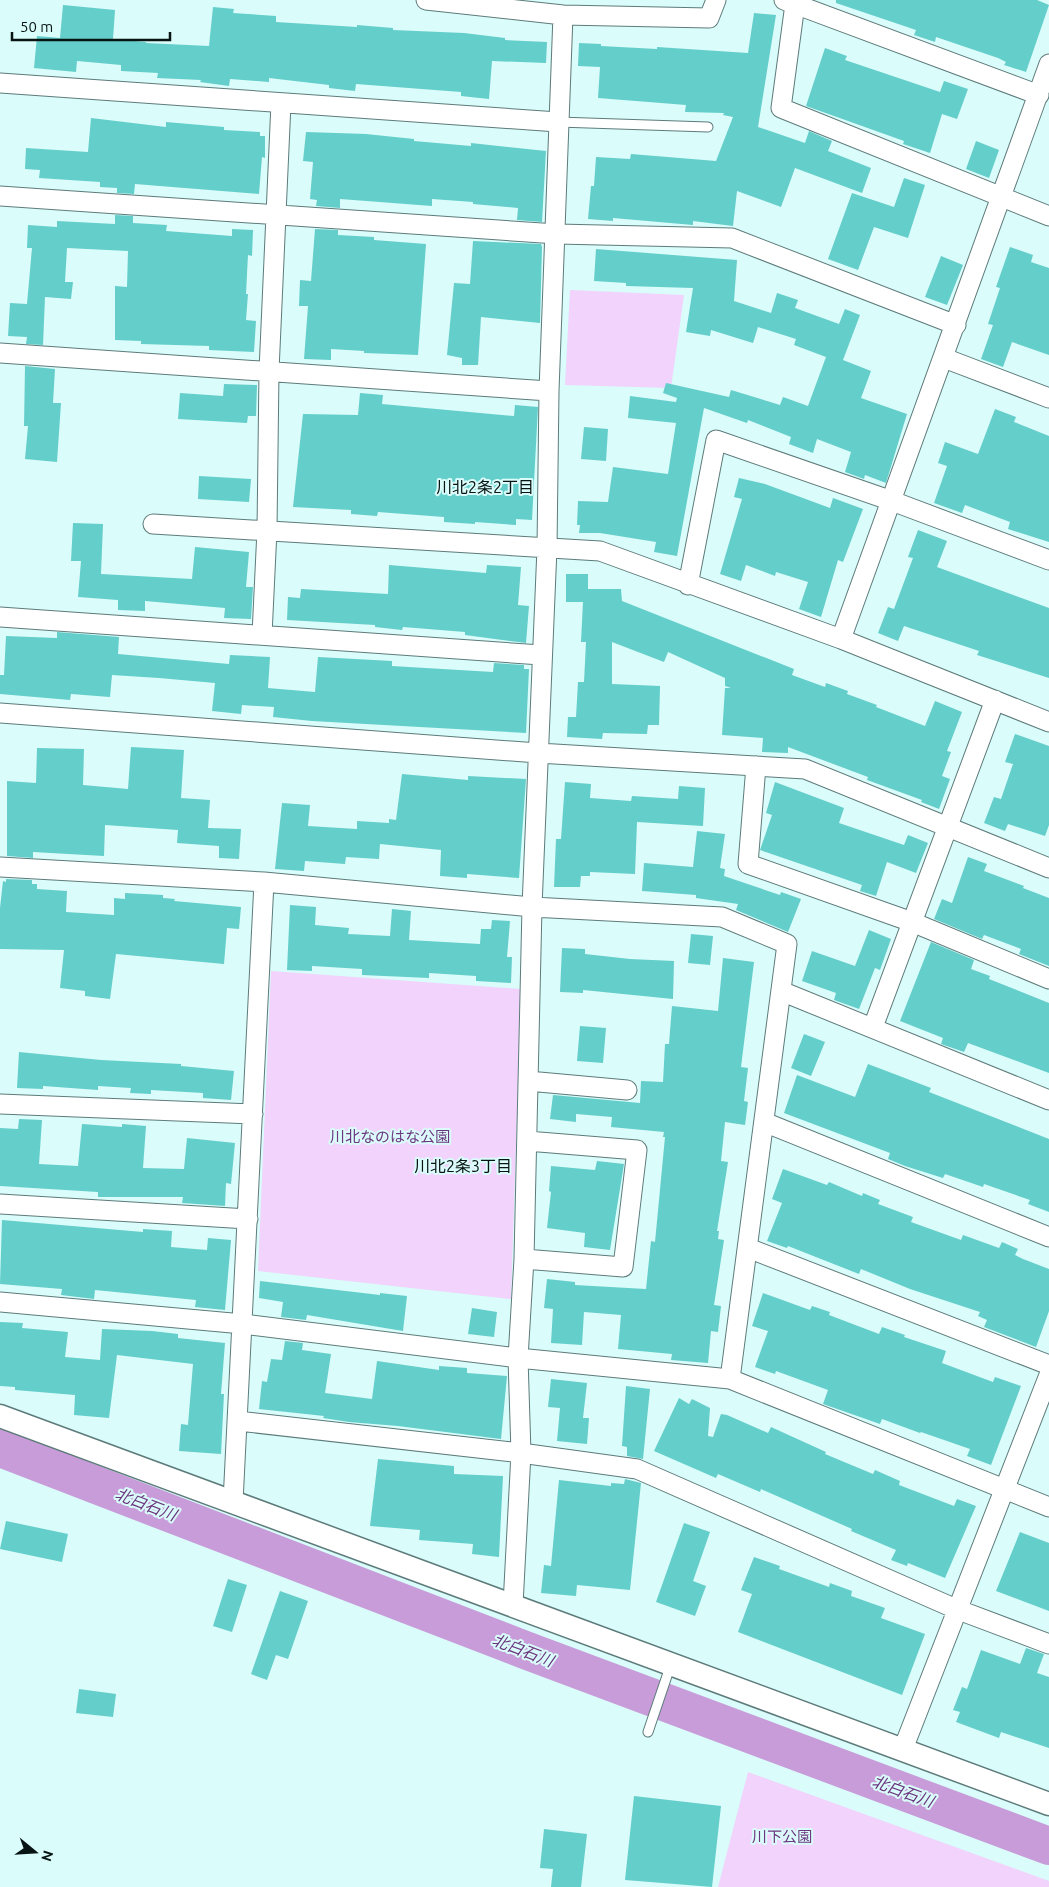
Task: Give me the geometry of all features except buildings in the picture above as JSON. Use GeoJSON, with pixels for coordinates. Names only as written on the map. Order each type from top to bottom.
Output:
{"type":"FeatureCollection","features":[{"type":"Feature","properties":{"kind":"street"},"geometry":{"type":"LineString","coordinates":[[426,0],[563,15],[709,18],[716,0]]}},
{"type":"Feature","properties":{"kind":"street"},"geometry":{"type":"LineString","coordinates":[[1039,95],[789,2],[781,108],[1049,216]]}},
{"type":"Feature","properties":{"kind":"street"},"geometry":{"type":"LineString","coordinates":[[513,1605],[520,1453],[518,1358],[524,1259],[532,906],[541,655],[547,548],[549,391],[563,15]]}},
{"type":"Feature","properties":{"kind":"street"},"geometry":{"type":"LineString","coordinates":[[841,640],[1049,64]]}},
{"type":"Feature","properties":{"kind":"street"},"geometry":{"type":"LineString","coordinates":[[0,83],[558,122]]}},
{"type":"Feature","properties":{"kind":"street"},"geometry":{"type":"LineString","coordinates":[[262,635],[267,530],[269,372],[281,103]]}},
{"type":"Feature","properties":{"kind":"street"},"geometry":{"type":"LineString","coordinates":[[0,196],[556,234],[732,238],[956,325]]}},
{"type":"Feature","properties":{"kind":"street"},"geometry":{"type":"LineString","coordinates":[[0,354],[549,391]]}},
{"type":"Feature","properties":{"kind":"street"},"geometry":{"type":"LineString","coordinates":[[944,358],[1049,398]]}},
{"type":"Feature","properties":{"kind":"street"},"geometry":{"type":"LineString","coordinates":[[688,585],[716,440],[892,501],[1049,560]]}},
{"type":"Feature","properties":{"kind":"street"},"geometry":{"type":"LineString","coordinates":[[153,524],[600,551],[841,640],[1049,722]]}},
{"type":"Feature","properties":{"kind":"street"},"geometry":{"type":"LineString","coordinates":[[0,617],[541,655]]}},
{"type":"Feature","properties":{"kind":"street"},"geometry":{"type":"LineString","coordinates":[[873,1027],[995,700]]}},
{"type":"Feature","properties":{"kind":"street"},"geometry":{"type":"LineString","coordinates":[[0,713],[538,754],[805,769],[1049,868]]}},
{"type":"Feature","properties":{"kind":"street"},"geometry":{"type":"LineString","coordinates":[[756,766],[748,864],[912,922],[1049,979]]}},
{"type":"Feature","properties":{"kind":"street"},"geometry":{"type":"LineString","coordinates":[[0,867],[264,882],[532,906],[722,917],[787,944],[730,1379]]}},
{"type":"Feature","properties":{"kind":"street"},"geometry":{"type":"LineString","coordinates":[[233,1502],[264,882]]}},
{"type":"Feature","properties":{"kind":"street"},"geometry":{"type":"LineString","coordinates":[[781,991],[1049,1100]]}},
{"type":"Feature","properties":{"kind":"street"},"geometry":{"type":"LineString","coordinates":[[528,1081],[627,1090]]}},
{"type":"Feature","properties":{"kind":"street"},"geometry":{"type":"LineString","coordinates":[[0,1104],[253,1114]]}},
{"type":"Feature","properties":{"kind":"street"},"geometry":{"type":"LineString","coordinates":[[764,1122],[1049,1237]]}},
{"type":"Feature","properties":{"kind":"street"},"geometry":{"type":"LineString","coordinates":[[524,1259],[623,1268],[637,1150],[527,1141]]}},
{"type":"Feature","properties":{"kind":"street"},"geometry":{"type":"LineString","coordinates":[[0,1204],[248,1219]]}},
{"type":"Feature","properties":{"kind":"street"},"geometry":{"type":"LineString","coordinates":[[748,1248],[1049,1365]]}},
{"type":"Feature","properties":{"kind":"street"},"geometry":{"type":"LineString","coordinates":[[0,1302],[243,1324],[518,1358],[730,1379],[1049,1507]]}},
{"type":"Feature","properties":{"kind":"street"},"geometry":{"type":"LineString","coordinates":[[903,1749],[956,1609],[1005,1490],[1049,1375]]}},
{"type":"Feature","properties":{"kind":"street"},"geometry":{"type":"LineString","coordinates":[[0,1416],[513,1605],[669,1670],[903,1749],[1049,1804]]}},
{"type":"Feature","properties":{"kind":"street"},"geometry":{"type":"LineString","coordinates":[[238,1421],[638,1468],[956,1609],[1049,1644]]}},
{"type":"Feature","properties":{"kind":"lane"},"geometry":{"type":"LineString","coordinates":[[558,122],[708,127]]}},
{"type":"Feature","properties":{"kind":"lane"},"geometry":{"type":"LineString","coordinates":[[648,1732],[669,1670]]}},
{"type":"Feature","properties":{"kind":"green space"},"geometry":{"type":"Polygon","coordinates":[[[570,290],[684,295],[671,388],[565,385],[570,290]]]}},
{"type":"Feature","properties":{"kind":"green space","name":"川北なのはな公園"},"geometry":{"type":"Polygon","coordinates":[[[271,971],[521,989],[511,1299],[258,1271],[271,971]]]}},
{"type":"Feature","properties":{"kind":"green space","name":"川下公園"},"geometry":{"type":"Polygon","coordinates":[[[748,1772],[1049,1881],[1049,1887],[718,1887],[748,1772]]]}},
{"type":"Feature","properties":{"kind":"waterway","name":"北白石川"},"geometry":{"type":"LineString","coordinates":[[0,1448],[525,1650],[1049,1846]]}},
{"type":"Feature","properties":{"kind":"district","name":"川北2条2丁目"},"geometry":{"type":"Point","coordinates":[485,487]}},
{"type":"Feature","properties":{"kind":"district","name":"川北2条3丁目"},"geometry":{"type":"Point","coordinates":[463,1166]}}]}
